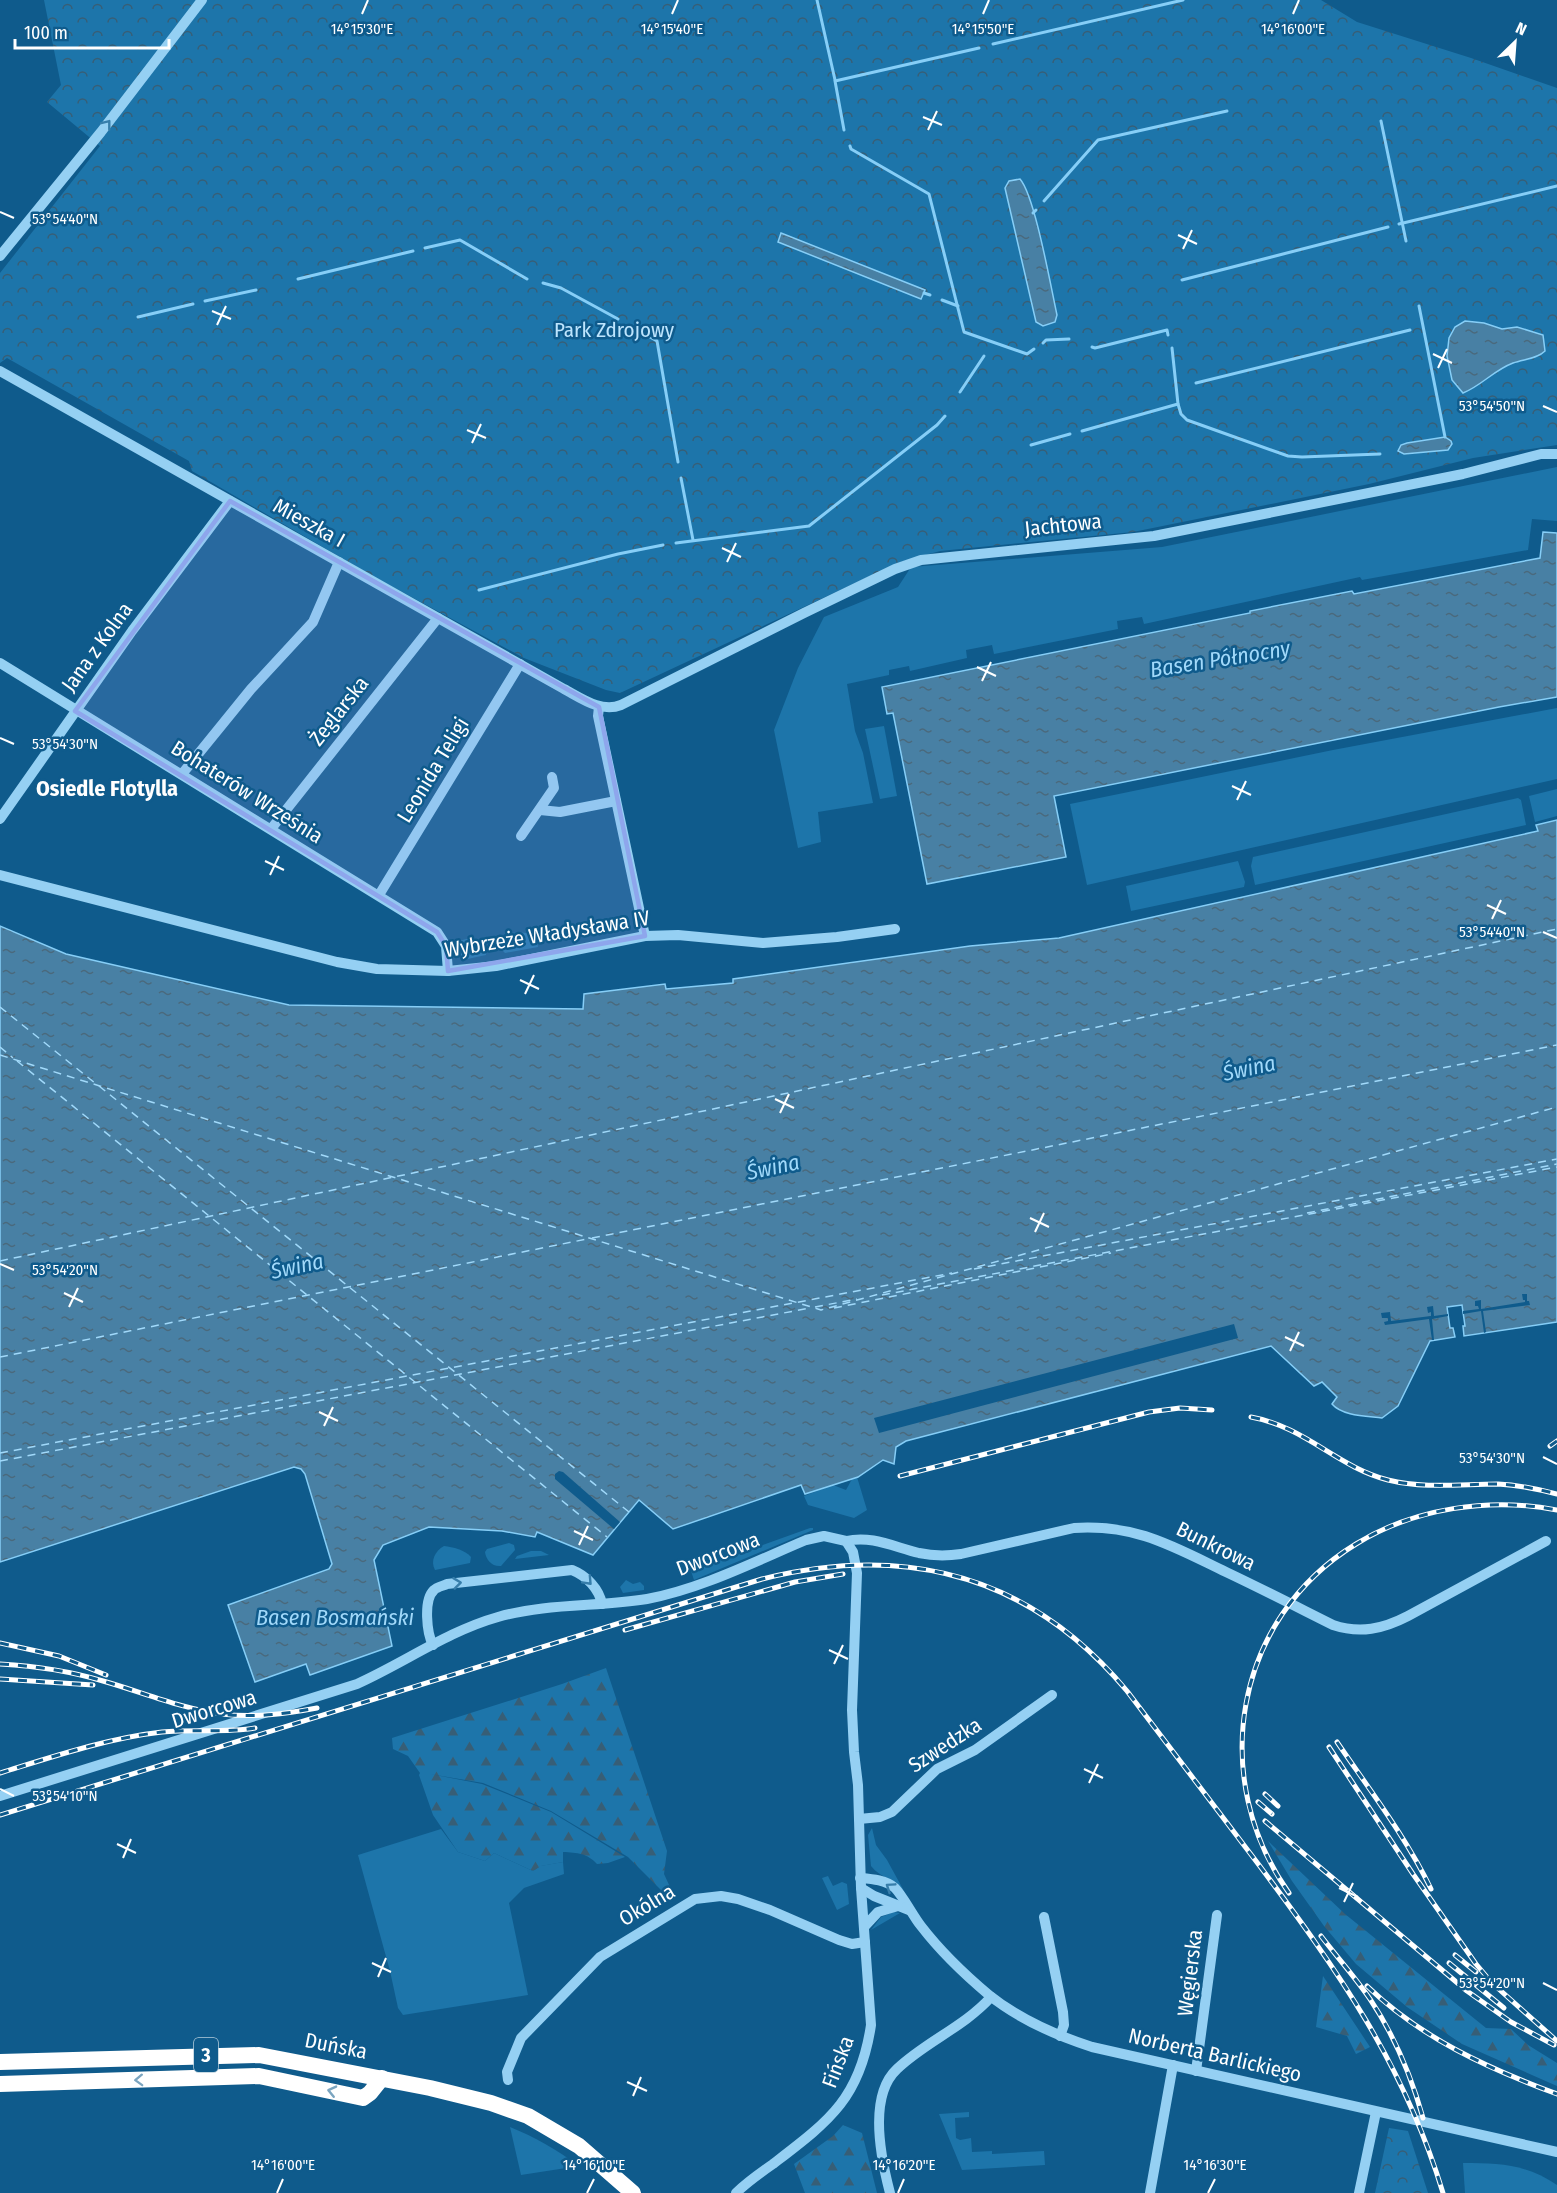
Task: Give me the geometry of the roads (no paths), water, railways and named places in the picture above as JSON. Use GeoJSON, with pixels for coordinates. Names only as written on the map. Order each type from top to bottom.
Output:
{"type":"FeatureCollection","features":[{"type":"Feature","properties":{"kind":"highway","name":"Duńska"},"geometry":{"type":"LineString","coordinates":[[0,2062],[259,2055],[382,2078],[478,2099],[528,2116],[579,2146],[633,2193]]}},
{"type":"Feature","properties":{"kind":"highway","name":"3"},"geometry":{"type":"LineString","coordinates":[[0,2084],[259,2076],[363,2098],[382,2078]]}},
{"type":"Feature","properties":{"kind":"street"},"geometry":{"type":"LineString","coordinates":[[0,256],[101,132],[202,0]]}},
{"type":"Feature","properties":{"kind":"street","name":"Mieszka I"},"geometry":{"type":"LineString","coordinates":[[0,371],[599,707]]}},
{"type":"Feature","properties":{"kind":"street","name":"Jachtowa"},"geometry":{"type":"LineString","coordinates":[[599,707],[613,708],[621,705],[895,568],[921,560],[1154,536],[1471,472],[1541,454],[1557,454]]}},
{"type":"Feature","properties":{"kind":"street","name":"Jana z Kolna"},"geometry":{"type":"LineString","coordinates":[[0,819],[156,598],[230,501]]}},
{"type":"Feature","properties":{"kind":"street"},"geometry":{"type":"LineString","coordinates":[[182,774],[251,688],[313,622],[339,562]]}},
{"type":"Feature","properties":{"kind":"street","name":"Żeglarska"},"geometry":{"type":"LineString","coordinates":[[271,830],[438,618]]}},
{"type":"Feature","properties":{"kind":"street","name":"Bohaterów Września"},"geometry":{"type":"LineString","coordinates":[[0,663],[440,935],[446,946],[448,971]]}},
{"type":"Feature","properties":{"kind":"street","name":"Leonida Teligi"},"geometry":{"type":"LineString","coordinates":[[379,896],[520,664]]}},
{"type":"Feature","properties":{"kind":"street"},"geometry":{"type":"LineString","coordinates":[[599,707],[598,716],[645,936]]}},
{"type":"Feature","properties":{"kind":"street"},"geometry":{"type":"LineString","coordinates":[[521,836],[554,788],[552,777]]}},
{"type":"Feature","properties":{"kind":"street"},"geometry":{"type":"LineString","coordinates":[[540,810],[560,812],[616,801]]}},
{"type":"Feature","properties":{"kind":"street","name":"Wybrzeże Władysława IV"},"geometry":{"type":"LineString","coordinates":[[0,875],[337,962],[377,969],[448,971],[496,966],[645,936],[678,935],[763,943],[837,937],[895,929]]}},
{"type":"Feature","properties":{"kind":"street","name":"Bunkrowa"},"geometry":{"type":"LineString","coordinates":[[846,1541],[875,1540],[916,1552],[944,1556],[1074,1528],[1089,1527],[1134,1532],[1166,1542],[1333,1625],[1364,1630],[1386,1626],[1408,1616],[1546,1541]]}},
{"type":"Feature","properties":{"kind":"street","name":"Dworcowa"},"geometry":{"type":"LineString","coordinates":[[0,1796],[357,1684],[394,1667],[456,1633],[497,1617],[549,1608],[602,1605],[652,1598],[693,1586],[806,1540],[824,1536],[846,1541]]}},
{"type":"Feature","properties":{"kind":"street"},"geometry":{"type":"LineString","coordinates":[[846,1541],[853,1552],[857,1573],[852,1710],[865,1942]]}},
{"type":"Feature","properties":{"kind":"street"},"geometry":{"type":"LineString","coordinates":[[433,1645],[429,1639],[428,1628],[429,1598],[435,1589],[447,1584],[572,1570],[587,1578],[601,1597],[602,1605]]}},
{"type":"Feature","properties":{"kind":"street","name":"Szwedzka"},"geometry":{"type":"LineString","coordinates":[[859,1819],[880,1817],[892,1812],[937,1769],[975,1750],[1052,1695]]}},
{"type":"Feature","properties":{"kind":"street","name":"Norberta Barlickiego"},"geometry":{"type":"LineString","coordinates":[[861,1883],[874,1879],[896,1889],[938,1948],[958,1969],[992,1997],[1036,2025],[1060,2036],[1092,2047],[1557,2152]]}},
{"type":"Feature","properties":{"kind":"street"},"geometry":{"type":"LineString","coordinates":[[861,1883],[874,1896],[909,1910]]}},
{"type":"Feature","properties":{"kind":"street","name":"Okólna"},"geometry":{"type":"LineString","coordinates":[[508,2080],[507,2072],[521,2038],[600,1957],[695,1899],[721,1896],[738,1899],[770,1910],[839,1940],[852,1944],[865,1942]]}},
{"type":"Feature","properties":{"kind":"street"},"geometry":{"type":"LineString","coordinates":[[864,1927],[878,1912],[898,1906]]}},
{"type":"Feature","properties":{"kind":"street","name":"Węgierska"},"geometry":{"type":"LineString","coordinates":[[1196,2071],[1217,1915]]}},
{"type":"Feature","properties":{"kind":"street"},"geometry":{"type":"LineString","coordinates":[[1044,1917],[1063,2012],[1064,2025],[1060,2036]]}},
{"type":"Feature","properties":{"kind":"street","name":"Fińska"},"geometry":{"type":"LineString","coordinates":[[729,2193],[740,2189],[818,2129],[845,2100],[855,2083],[868,2045],[871,2025],[865,1942]]}},
{"type":"Feature","properties":{"kind":"street"},"geometry":{"type":"LineString","coordinates":[[890,2193],[879,2115],[880,2100],[886,2084],[895,2071],[973,2015],[992,1997]]}},
{"type":"Feature","properties":{"kind":"street"},"geometry":{"type":"LineString","coordinates":[[1150,2193],[1173,2065]]}},
{"type":"Feature","properties":{"kind":"street"},"geometry":{"type":"LineString","coordinates":[[1359,2193],[1376,2112]]}},
{"type":"Feature","properties":{"kind":"water"},"geometry":{"type":"Polygon","coordinates":[[[1020,179],[1026,189],[1037,222],[1057,315],[1055,322],[1043,326],[1036,322],[1005,188],[1009,181],[1020,179]]]}},
{"type":"Feature","properties":{"kind":"water"},"geometry":{"type":"Polygon","coordinates":[[[781,233],[925,290],[921,299],[778,242],[781,233]]]}},
{"type":"Feature","properties":{"kind":"water"},"geometry":{"type":"Polygon","coordinates":[[[1465,321],[1484,323],[1502,329],[1517,327],[1543,335],[1545,351],[1506,366],[1463,393],[1452,380],[1447,356],[1449,338],[1455,327],[1465,321]]]}},
{"type":"Feature","properties":{"kind":"water"},"geometry":{"type":"Polygon","coordinates":[[[1445,437],[1452,444],[1448,450],[1404,454],[1398,451],[1401,445],[1407,443],[1445,437]]]}},
{"type":"Feature","properties":{"kind":"water","name":"Basen Północny"},"geometry":{"type":"Polygon","coordinates":[[[1543,532],[1557,533],[1557,697],[1054,796],[1066,857],[927,884],[893,713],[887,714],[882,687],[1352,591],[1354,594],[1540,558],[1543,532]]]}},
{"type":"Feature","properties":{"kind":"water"},"geometry":{"type":"Polygon","coordinates":[[[1557,820],[1557,1322],[1464,1336],[1462,1305],[1447,1307],[1450,1328],[1453,1328],[1455,1337],[1430,1341],[1398,1406],[1382,1418],[1355,1415],[1336,1408],[1332,1404],[1337,1397],[1322,1382],[1314,1386],[1271,1346],[906,1441],[896,1447],[894,1464],[883,1460],[858,1477],[805,1494],[801,1485],[673,1529],[639,1500],[593,1555],[537,1532],[535,1537],[502,1531],[429,1527],[383,1545],[374,1560],[392,1646],[310,1675],[306,1664],[255,1682],[228,1605],[329,1569],[332,1564],[305,1474],[301,1469],[294,1467],[0,1562],[0,926],[66,954],[289,1005],[583,1009],[584,994],[665,984],[666,989],[733,983],[733,979],[970,946],[1059,938],[1538,831],[1536,825],[1557,820]]]}},
{"type":"Feature","properties":{"kind":"waterway"},"geometry":{"type":"LineString","coordinates":[[817,0],[835,80]]}},
{"type":"Feature","properties":{"kind":"waterway"},"geometry":{"type":"LineString","coordinates":[[993,44],[1183,0]]}},
{"type":"Feature","properties":{"kind":"waterway"},"geometry":{"type":"LineString","coordinates":[[844,130],[835,81],[979,48]]}},
{"type":"Feature","properties":{"kind":"waterway"},"geometry":{"type":"LineString","coordinates":[[1044,201],[1098,140],[1227,111]]}},
{"type":"Feature","properties":{"kind":"waterway"},"geometry":{"type":"LineString","coordinates":[[1381,121],[1406,241]]}},
{"type":"Feature","properties":{"kind":"waterway"},"geometry":{"type":"LineString","coordinates":[[850,146],[851,149],[929,194],[964,332],[1027,354],[1034,349]]}},
{"type":"Feature","properties":{"kind":"waterway"},"geometry":{"type":"LineString","coordinates":[[1399,224],[1557,186]]}},
{"type":"Feature","properties":{"kind":"waterway"},"geometry":{"type":"LineString","coordinates":[[1033,213],[1036,210]]}},
{"type":"Feature","properties":{"kind":"waterway"},"geometry":{"type":"LineString","coordinates":[[1182,280],[1388,227]]}},
{"type":"Feature","properties":{"kind":"waterway"},"geometry":{"type":"LineString","coordinates":[[425,248],[460,240],[527,279]]}},
{"type":"Feature","properties":{"kind":"waterway"},"geometry":{"type":"LineString","coordinates":[[298,279],[413,251]]}},
{"type":"Feature","properties":{"kind":"waterway"},"geometry":{"type":"LineString","coordinates":[[543,283],[561,288],[618,319]]}},
{"type":"Feature","properties":{"kind":"waterway"},"geometry":{"type":"LineString","coordinates":[[205,301],[256,290]]}},
{"type":"Feature","properties":{"kind":"waterway"},"geometry":{"type":"LineString","coordinates":[[924,293],[930,295]]}},
{"type":"Feature","properties":{"kind":"waterway"},"geometry":{"type":"LineString","coordinates":[[942,300],[958,306]]}},
{"type":"Feature","properties":{"kind":"waterway"},"geometry":{"type":"LineString","coordinates":[[138,317],[193,304]]}},
{"type":"Feature","properties":{"kind":"waterway"},"geometry":{"type":"LineString","coordinates":[[1419,306],[1445,437]]}},
{"type":"Feature","properties":{"kind":"waterway"},"geometry":{"type":"LineString","coordinates":[[633,328],[640,331]]}},
{"type":"Feature","properties":{"kind":"waterway"},"geometry":{"type":"LineString","coordinates":[[1092,347],[1167,330],[1168,335]]}},
{"type":"Feature","properties":{"kind":"waterway"},"geometry":{"type":"LineString","coordinates":[[1196,383],[1410,330]]}},
{"type":"Feature","properties":{"kind":"waterway"},"geometry":{"type":"LineString","coordinates":[[650,337],[657,341],[678,462]]}},
{"type":"Feature","properties":{"kind":"waterway"},"geometry":{"type":"LineString","coordinates":[[1043,343],[1046,340],[1069,339]]}},
{"type":"Feature","properties":{"kind":"waterway"},"geometry":{"type":"LineString","coordinates":[[1082,431],[1178,404],[1172,348]]}},
{"type":"Feature","properties":{"kind":"waterway"},"geometry":{"type":"LineString","coordinates":[[960,392],[984,356]]}},
{"type":"Feature","properties":{"kind":"waterway"},"geometry":{"type":"LineString","coordinates":[[1178,404],[1181,414],[1187,420],[1288,456],[1380,454]]}},
{"type":"Feature","properties":{"kind":"waterway"},"geometry":{"type":"LineString","coordinates":[[676,543],[809,526],[937,425],[945,416]]}},
{"type":"Feature","properties":{"kind":"waterway"},"geometry":{"type":"LineString","coordinates":[[1031,445],[1070,434]]}},
{"type":"Feature","properties":{"kind":"waterway"},"geometry":{"type":"LineString","coordinates":[[681,478],[693,540]]}},
{"type":"Feature","properties":{"kind":"waterway"},"geometry":{"type":"LineString","coordinates":[[479,590],[618,554],[663,545]]}},
{"type":"Feature","properties":{"kind":"railway"},"geometry":{"type":"LineString","coordinates":[[900,1476],[1149,1412],[1180,1408],[1212,1410]]}},
{"type":"Feature","properties":{"kind":"railway"},"geometry":{"type":"LineString","coordinates":[[1251,1417],[1288,1429],[1353,1466],[1388,1480],[1429,1485],[1498,1484],[1557,1494]]}},
{"type":"Feature","properties":{"kind":"railway"},"geometry":{"type":"LineString","coordinates":[[1550,1446],[1557,1441]]}},
{"type":"Feature","properties":{"kind":"railway"},"geometry":{"type":"LineString","coordinates":[[1289,1893],[1264,1848],[1248,1801],[1242,1752],[1246,1704],[1259,1657],[1282,1614],[1314,1576],[1356,1544],[1402,1522],[1427,1514],[1479,1506],[1532,1506],[1557,1510]]}},
{"type":"Feature","properties":{"kind":"railway"},"geometry":{"type":"LineString","coordinates":[[0,1815],[762,1579],[815,1569],[867,1565],[916,1568],[962,1578],[1007,1595],[1049,1619],[1089,1651],[1127,1691],[1259,1865],[1342,1981],[1366,2020],[1409,2102],[1443,2193]]}},
{"type":"Feature","properties":{"kind":"railway"},"geometry":{"type":"LineString","coordinates":[[625,1630],[795,1582],[843,1574]]}},
{"type":"Feature","properties":{"kind":"railway"},"geometry":{"type":"LineString","coordinates":[[0,1643],[59,1656],[106,1675]]}},
{"type":"Feature","properties":{"kind":"railway"},"geometry":{"type":"LineString","coordinates":[[0,1664],[78,1674],[207,1712],[246,1716],[317,1708]]}},
{"type":"Feature","properties":{"kind":"railway"},"geometry":{"type":"LineString","coordinates":[[0,1679],[93,1685]]}},
{"type":"Feature","properties":{"kind":"railway"},"geometry":{"type":"LineString","coordinates":[[0,1773],[80,1749],[142,1735],[174,1731],[255,1728]]}},
{"type":"Feature","properties":{"kind":"railway"},"geometry":{"type":"LineString","coordinates":[[1337,1742],[1399,1832],[1431,1889]]}},
{"type":"Feature","properties":{"kind":"railway"},"geometry":{"type":"LineString","coordinates":[[1329,1747],[1476,1964],[1492,1983],[1557,2041]]}},
{"type":"Feature","properties":{"kind":"railway"},"geometry":{"type":"LineString","coordinates":[[1265,1794],[1278,1806]]}},
{"type":"Feature","properties":{"kind":"railway"},"geometry":{"type":"LineString","coordinates":[[1258,1802],[1272,1814]]}},
{"type":"Feature","properties":{"kind":"railway"},"geometry":{"type":"LineString","coordinates":[[1265,1821],[1467,1991],[1511,2022],[1554,2045]]}},
{"type":"Feature","properties":{"kind":"railway"},"geometry":{"type":"LineString","coordinates":[[1321,1936],[1364,1991],[1387,2027],[1413,2086],[1423,2118]]}},
{"type":"Feature","properties":{"kind":"railway"},"geometry":{"type":"LineString","coordinates":[[1455,1955],[1476,1972]]}},
{"type":"Feature","properties":{"kind":"railway"},"geometry":{"type":"LineString","coordinates":[[1449,1963],[1504,2008]]}},
{"type":"Feature","properties":{"kind":"railway"},"geometry":{"type":"LineString","coordinates":[[1367,1986],[1410,2021],[1456,2050],[1557,2094]]}},
{"type":"Feature","properties":{"kind":"district","name":"Osiedle Flotylla"},"geometry":{"type":"Point","coordinates":[107,788]}},
{"type":"Feature","properties":{"kind":"park label","name":"Park Zdrojowy"},"geometry":{"type":"Point","coordinates":[614,330]}},
{"type":"Feature","properties":{"kind":"water label","name":"Świna"},"geometry":{"type":"Point","coordinates":[1249,1068]}},
{"type":"Feature","properties":{"kind":"water label","name":"Świna"},"geometry":{"type":"Point","coordinates":[773,1167]}},
{"type":"Feature","properties":{"kind":"water label","name":"Świna"},"geometry":{"type":"Point","coordinates":[297,1266]}},
{"type":"Feature","properties":{"kind":"water label","name":"Basen Bosmański"},"geometry":{"type":"Point","coordinates":[335,1617]}}]}
